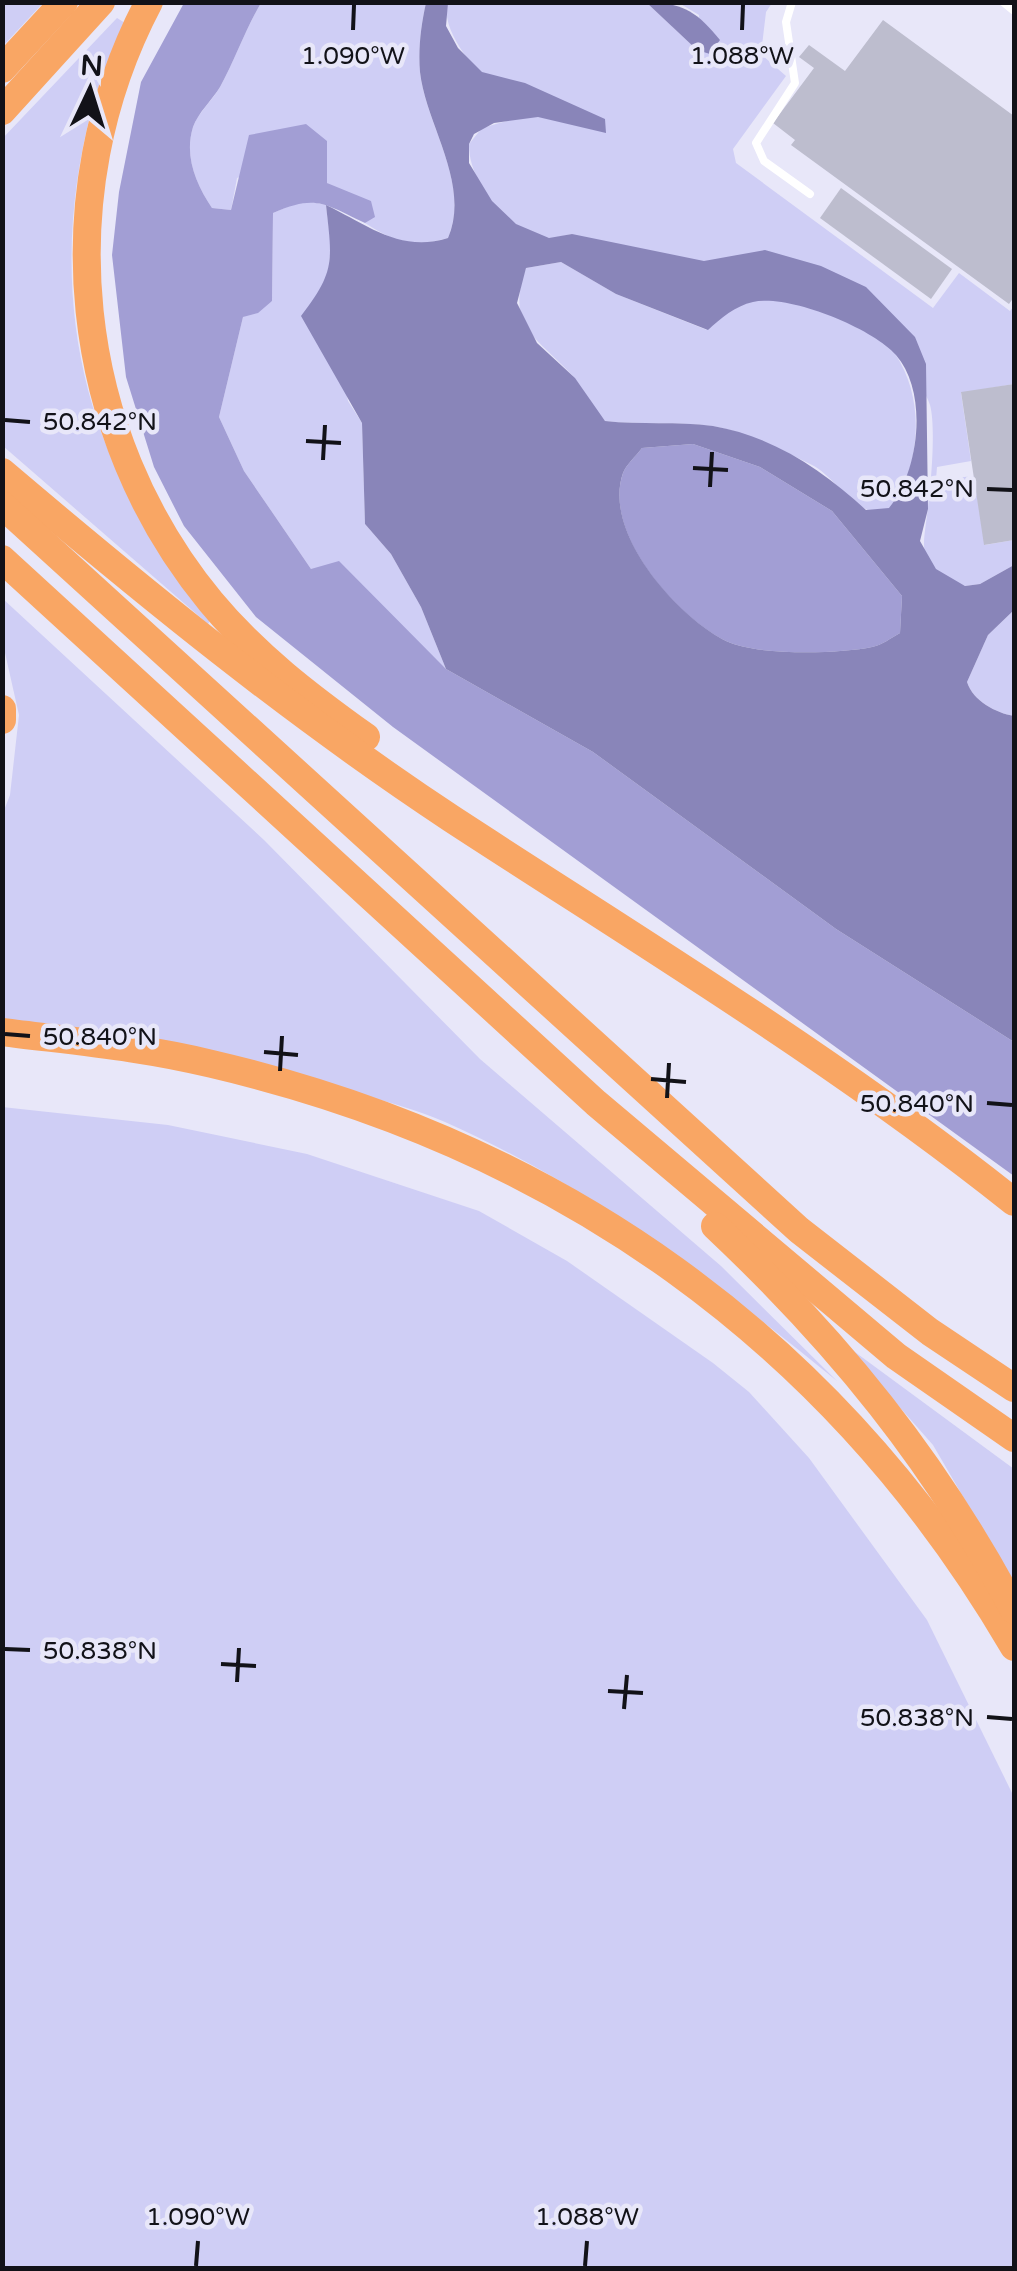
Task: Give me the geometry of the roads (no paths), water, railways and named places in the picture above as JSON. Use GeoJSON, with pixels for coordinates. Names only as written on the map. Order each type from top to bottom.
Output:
{"type":"FeatureCollection","features":[{"type":"Feature","properties":{"kind":"highway"},"geometry":{"type":"LineString","coordinates":[[2,69],[64,2]]}},
{"type":"Feature","properties":{"kind":"highway"},"geometry":{"type":"LineString","coordinates":[[2,111],[101,2]]}},
{"type":"Feature","properties":{"kind":"highway"},"geometry":{"type":"LineString","coordinates":[[148,2],[103,117],[85,234],[86,290],[98,368],[132,476],[180,561],[238,632],[292,681],[514,844],[548,879]]}},
{"type":"Feature","properties":{"kind":"highway"},"geometry":{"type":"LineString","coordinates":[[2,472],[246,673],[436,808],[912,1121],[1014,1202]]}},
{"type":"Feature","properties":{"kind":"highway"},"geometry":{"type":"LineString","coordinates":[[2,505],[799,1230],[930,1332],[1014,1388]]}},
{"type":"Feature","properties":{"kind":"highway"},"geometry":{"type":"LineString","coordinates":[[2,560],[596,1103],[896,1356],[1014,1438]]}},
{"type":"Feature","properties":{"kind":"highway"},"geometry":{"type":"LineString","coordinates":[[2,709],[2,720]]}},
{"type":"Feature","properties":{"kind":"highway"},"geometry":{"type":"LineString","coordinates":[[2,1032],[208,1062],[292,1084],[404,1122],[497,1163],[646,1246],[802,1374],[887,1466],[978,1584],[1014,1647]]}},
{"type":"Feature","properties":{"kind":"highway"},"geometry":{"type":"LineString","coordinates":[[596,1103],[879,1397],[967,1521],[1014,1610]]}},
{"type":"Feature","properties":{"kind":"lane"},"geometry":{"type":"LineString","coordinates":[[792,2],[786,22],[794,83],[756,143],[764,161],[810,194]]}},
{"type":"Feature","properties":{"kind":"lane"},"geometry":{"type":"LineString","coordinates":[[1002,2],[1014,11]]}}]}
